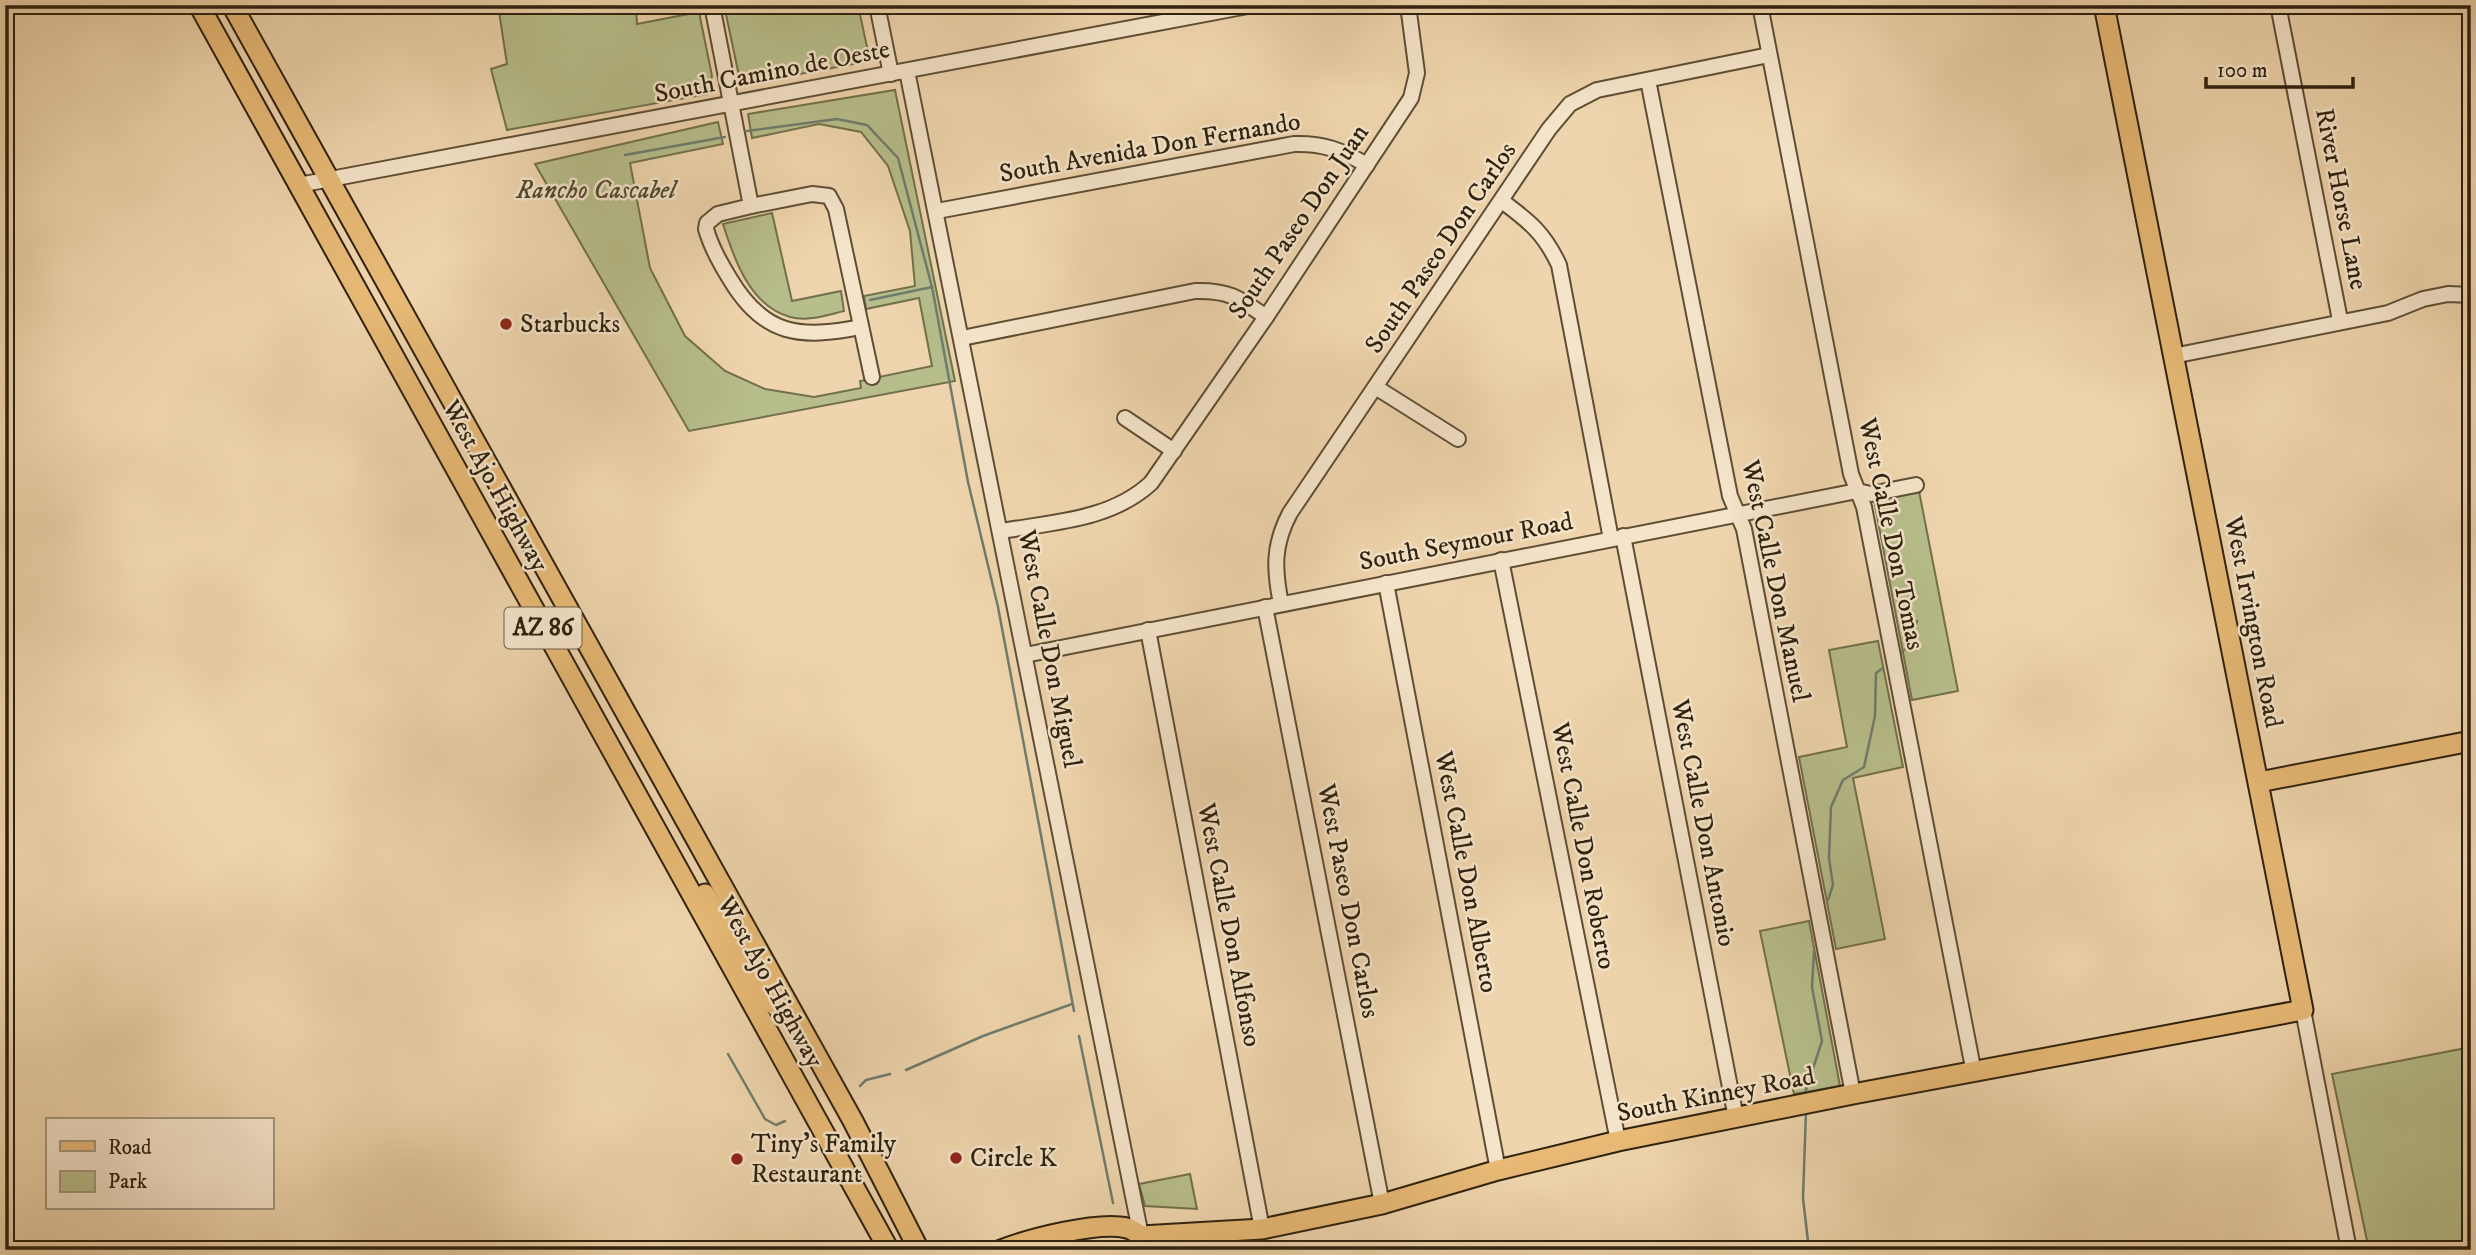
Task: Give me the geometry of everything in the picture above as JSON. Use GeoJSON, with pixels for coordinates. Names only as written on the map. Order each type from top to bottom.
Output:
{"type":"FeatureCollection","features":[{"type":"Feature","properties":{"kind":"main road","name":"West Ajo Highway"},"geometry":{"type":"LineString","coordinates":[[198,5],[889,1250]]}},
{"type":"Feature","properties":{"kind":"main road","name":"West Ajo Highway"},"geometry":{"type":"LineString","coordinates":[[232,5],[852,1121],[919,1250]]}},
{"type":"Feature","properties":{"kind":"main road","name":"West Irvington Road"},"geometry":{"type":"LineString","coordinates":[[2104,5],[2304,1010]]}},
{"type":"Feature","properties":{"kind":"main road"},"geometry":{"type":"LineString","coordinates":[[2259,782],[2471,741]]}},
{"type":"Feature","properties":{"kind":"main road"},"geometry":{"type":"LineString","coordinates":[[660,839],[693,876],[766,997],[777,1009],[788,1010]]}},
{"type":"Feature","properties":{"kind":"main road","name":"South Kinney Road"},"geometry":{"type":"LineString","coordinates":[[1001,1250],[1042,1236],[1100,1228],[1129,1228],[1137,1243],[1262,1228],[1382,1204],[1498,1170],[1618,1141],[2304,1010]]}},
{"type":"Feature","properties":{"kind":"street"},"geometry":{"type":"LineString","coordinates":[[712,5],[751,206]]}},
{"type":"Feature","properties":{"kind":"street"},"geometry":{"type":"LineString","coordinates":[[877,5],[891,74]]}},
{"type":"Feature","properties":{"kind":"street","name":"South Camino de Oeste"},"geometry":{"type":"LineString","coordinates":[[299,185],[1253,5]]}},
{"type":"Feature","properties":{"kind":"street","name":"South Paseo Don Juan"},"geometry":{"type":"LineString","coordinates":[[1002,531],[1103,513],[1132,500],[1151,483],[1266,317],[1411,98],[1417,74],[1408,5]]}},
{"type":"Feature","properties":{"kind":"street","name":"West Calle Don Tomas"},"geometry":{"type":"LineString","coordinates":[[1760,5],[1851,474],[1864,507],[1974,1073]]}},
{"type":"Feature","properties":{"kind":"street","name":"River Horse Lane"},"geometry":{"type":"LineString","coordinates":[[2278,5],[2340,320]]}},
{"type":"Feature","properties":{"kind":"street","name":"South Paseo Don Carlos"},"geometry":{"type":"LineString","coordinates":[[1281,604],[1275,571],[1280,532],[1549,129],[1570,104],[1597,90],[1769,55]]}},
{"type":"Feature","properties":{"kind":"street","name":"West Calle Don Miguel"},"geometry":{"type":"LineString","coordinates":[[907,71],[1002,531],[1137,1243]]}},
{"type":"Feature","properties":{"kind":"street","name":"West Calle Don Manuel"},"geometry":{"type":"LineString","coordinates":[[1648,80],[1730,496],[1744,529],[1853,1094]]}},
{"type":"Feature","properties":{"kind":"street","name":"South Avenida Don Fernando"},"geometry":{"type":"LineString","coordinates":[[937,211],[1294,144],[1320,143],[1340,149],[1367,165]]}},
{"type":"Feature","properties":{"kind":"street"},"geometry":{"type":"LineString","coordinates":[[861,327],[813,334],[788,331],[766,322],[735,288],[709,240],[704,221],[718,214],[751,206],[812,194],[829,196],[836,209],[872,377]]}},
{"type":"Feature","properties":{"kind":"street","name":"West Calle Don Antonio"},"geometry":{"type":"LineString","coordinates":[[1502,201],[1531,222],[1547,240],[1559,265],[1736,1118]]}},
{"type":"Feature","properties":{"kind":"street"},"geometry":{"type":"LineString","coordinates":[[962,338],[1195,291],[1219,290],[1236,296],[1266,317]]}},
{"type":"Feature","properties":{"kind":"street"},"geometry":{"type":"LineString","coordinates":[[2173,356],[2340,320],[2388,313],[2423,299],[2448,294],[2471,295]]}},
{"type":"Feature","properties":{"kind":"street"},"geometry":{"type":"LineString","coordinates":[[1377,388],[1458,439]]}},
{"type":"Feature","properties":{"kind":"street"},"geometry":{"type":"LineString","coordinates":[[1125,418],[1174,451]]}},
{"type":"Feature","properties":{"kind":"street","name":"South Seymour Road"},"geometry":{"type":"LineString","coordinates":[[1025,655],[1738,513],[1857,491],[1871,494],[1916,485]]}},
{"type":"Feature","properties":{"kind":"street","name":"West Calle Don Roberto"},"geometry":{"type":"LineString","coordinates":[[1501,560],[1618,1141]]}},
{"type":"Feature","properties":{"kind":"street","name":"West Calle Don Alberto"},"geometry":{"type":"LineString","coordinates":[[1386,583],[1498,1170]]}},
{"type":"Feature","properties":{"kind":"street","name":"West Paseo Don Carlos"},"geometry":{"type":"LineString","coordinates":[[1265,607],[1382,1204]]}},
{"type":"Feature","properties":{"kind":"street","name":"West Calle Don Alfonso"},"geometry":{"type":"LineString","coordinates":[[1148,630],[1262,1228]]}},
{"type":"Feature","properties":{"kind":"street","name":"West Irvington Road"},"geometry":{"type":"LineString","coordinates":[[2304,1010],[2350,1250]]}},
{"type":"Feature","properties":{"kind":"green space","name":"Rancho Cascabel"},"geometry":{"type":"Polygon","coordinates":[[[498,5],[636,5],[637,24],[699,12],[712,76],[708,94],[507,130],[491,69],[507,64],[498,5]]]}},
{"type":"Feature","properties":{"kind":"green space"},"geometry":{"type":"Polygon","coordinates":[[[724,5],[858,5],[870,61],[741,85],[724,5]]]}},
{"type":"Feature","properties":{"kind":"green space","name":"Rancho Cascabel"},"geometry":{"type":"Polygon","coordinates":[[[895,90],[955,381],[689,431],[535,164],[718,122],[723,144],[630,163],[650,268],[685,336],[725,371],[765,389],[814,397],[861,388],[860,381],[932,366],[919,298],[866,309],[864,296],[915,286],[910,231],[888,166],[861,132],[819,124],[752,138],[748,114],[895,90]]]}},
{"type":"Feature","properties":{"kind":"green space"},"geometry":{"type":"Polygon","coordinates":[[[772,213],[792,301],[841,291],[844,311],[810,318],[790,317],[764,303],[754,292],[738,266],[723,224],[772,213]]]}},
{"type":"Feature","properties":{"kind":"green space"},"geometry":{"type":"Polygon","coordinates":[[[1919,491],[1958,691],[1912,700],[1874,500],[1919,491]]]}},
{"type":"Feature","properties":{"kind":"green space"},"geometry":{"type":"Polygon","coordinates":[[[1878,641],[1903,767],[1853,778],[1885,939],[1836,949],[1799,757],[1847,747],[1829,650],[1878,641]]]}},
{"type":"Feature","properties":{"kind":"green space"},"geometry":{"type":"Polygon","coordinates":[[[1809,921],[1840,1086],[1794,1094],[1760,931],[1809,921]]]}},
{"type":"Feature","properties":{"kind":"green space"},"geometry":{"type":"Polygon","coordinates":[[[2471,1047],[2471,1250],[2369,1250],[2332,1074],[2471,1047]]]}},
{"type":"Feature","properties":{"kind":"green space"},"geometry":{"type":"Polygon","coordinates":[[[1190,1174],[1197,1209],[1145,1206],[1139,1184],[1190,1174]]]}},
{"type":"Feature","properties":{"kind":"waterway"},"geometry":{"type":"LineString","coordinates":[[301,5],[332,12]]}},
{"type":"Feature","properties":{"kind":"waterway"},"geometry":{"type":"LineString","coordinates":[[818,9],[821,5]]}},
{"type":"Feature","properties":{"kind":"waterway"},"geometry":{"type":"LineString","coordinates":[[747,131],[837,119],[867,125],[898,158],[932,287],[968,482],[998,607],[1074,1011]]}},
{"type":"Feature","properties":{"kind":"waterway"},"geometry":{"type":"LineString","coordinates":[[625,155],[725,137]]}},
{"type":"Feature","properties":{"kind":"waterway"},"geometry":{"type":"LineString","coordinates":[[870,300],[932,287]]}},
{"type":"Feature","properties":{"kind":"waterway"},"geometry":{"type":"LineString","coordinates":[[1900,653],[1909,646],[1917,621]]}},
{"type":"Feature","properties":{"kind":"waterway"},"geometry":{"type":"LineString","coordinates":[[1828,900],[1833,885],[1829,858],[1831,807],[1843,780],[1864,767],[1875,716],[1876,673],[1883,668]]}},
{"type":"Feature","properties":{"kind":"waterway"},"geometry":{"type":"LineString","coordinates":[[1805,1093],[1822,1041],[1812,987],[1814,951]]}},
{"type":"Feature","properties":{"kind":"waterway"},"geometry":{"type":"LineString","coordinates":[[906,1070],[983,1036],[1072,1004]]}},
{"type":"Feature","properties":{"kind":"waterway"},"geometry":{"type":"LineString","coordinates":[[1079,1036],[1113,1203]]}},
{"type":"Feature","properties":{"kind":"waterway"},"geometry":{"type":"LineString","coordinates":[[728,1054],[765,1119],[776,1125],[785,1121]]}},
{"type":"Feature","properties":{"kind":"waterway"},"geometry":{"type":"LineString","coordinates":[[860,1086],[866,1080],[890,1074]]}},
{"type":"Feature","properties":{"kind":"waterway"},"geometry":{"type":"LineString","coordinates":[[1806,1111],[1803,1198],[1809,1250]]}},
{"type":"Feature","properties":{"kind":"place","name":"Starbucks"},"geometry":{"type":"Point","coordinates":[506,324]}},
{"type":"Feature","properties":{"kind":"place","name":"Circle K"},"geometry":{"type":"Point","coordinates":[956,1158]}},
{"type":"Feature","properties":{"kind":"place","name":"Tiny's Family Restaurant"},"geometry":{"type":"Point","coordinates":[737,1159]}}]}
